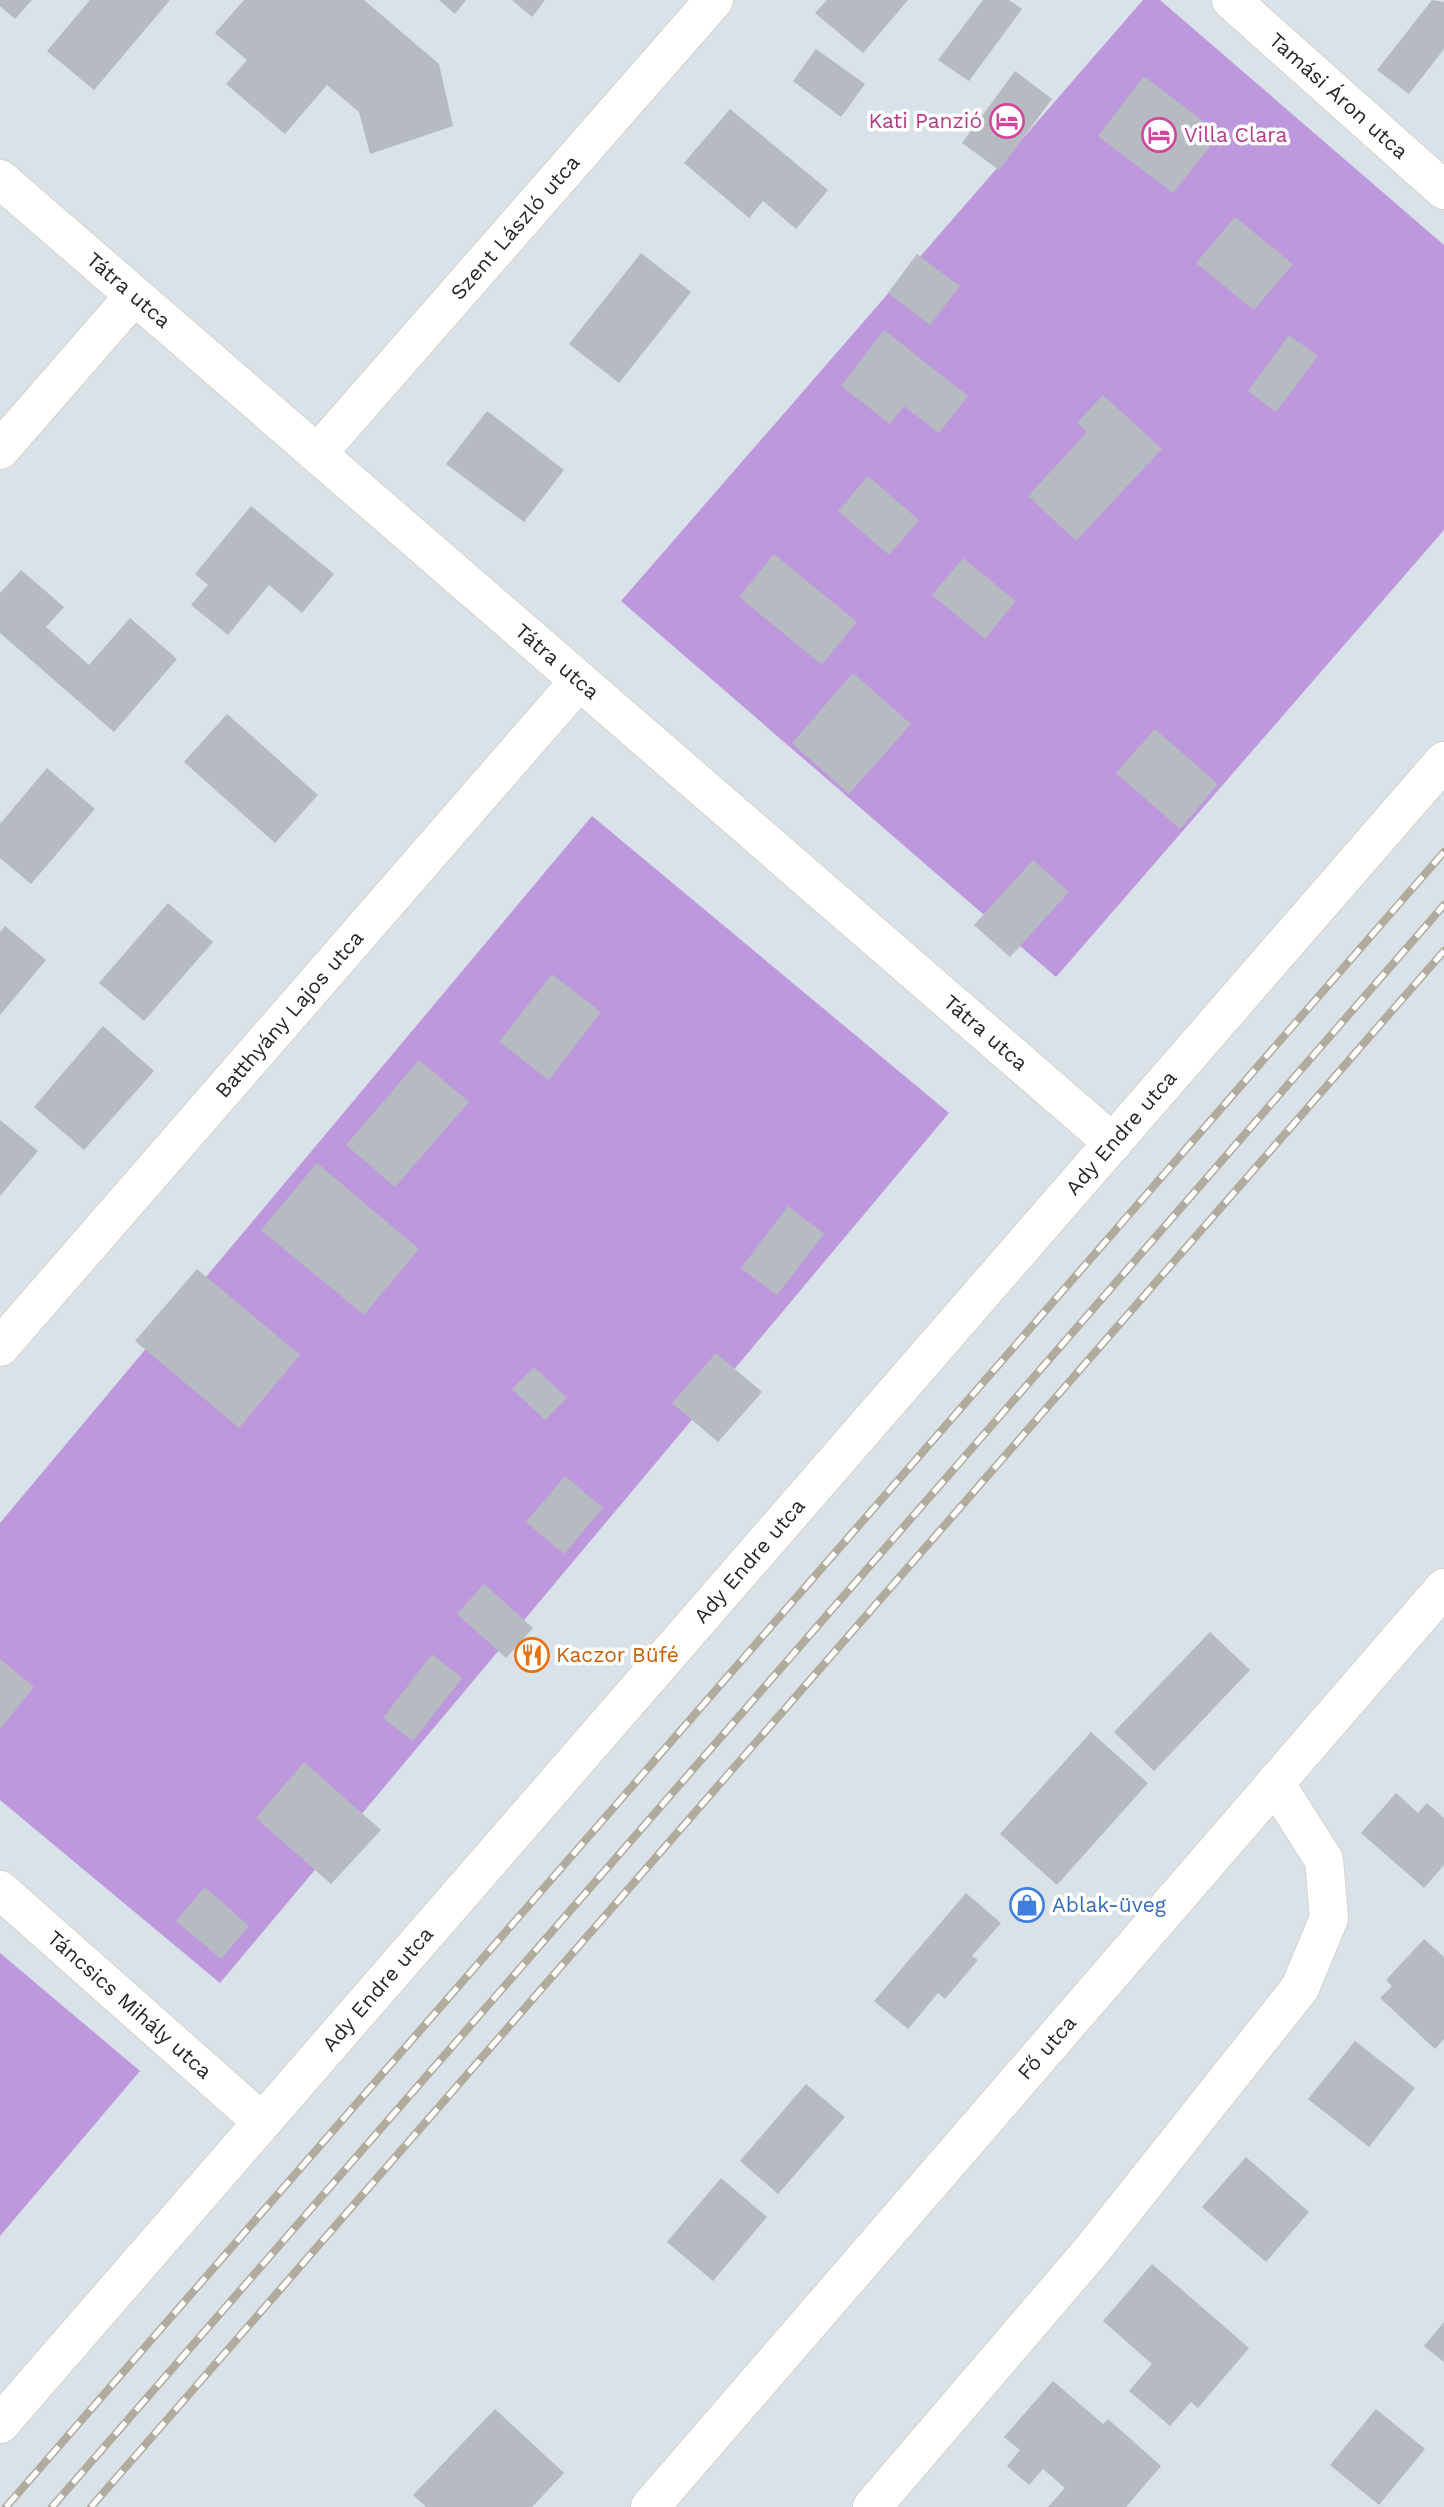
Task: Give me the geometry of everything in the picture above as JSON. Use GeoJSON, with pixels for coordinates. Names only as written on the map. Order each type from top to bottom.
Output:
{"type":"FeatureCollection","features":[{"type":"Feature","properties":{"kind":"street","name":"Szent László utca"},"geometry":{"type":"LineString","coordinates":[[317,454],[714,0]]}},
{"type":"Feature","properties":{"kind":"street","name":"Tamási Áron utca"},"geometry":{"type":"LineString","coordinates":[[1231,0],[1444,190]]}},
{"type":"Feature","properties":{"kind":"street","name":"Tátra utca"},"geometry":{"type":"LineString","coordinates":[[0,179],[1113,1143]]}},
{"type":"Feature","properties":{"kind":"street"},"geometry":{"type":"LineString","coordinates":[[0,450],[134,296]]}},
{"type":"Feature","properties":{"kind":"street","name":"Batthyány Lajos utca"},"geometry":{"type":"LineString","coordinates":[[0,1347],[579,681]]}},
{"type":"Feature","properties":{"kind":"street","name":"Ady Endre utca"},"geometry":{"type":"LineString","coordinates":[[0,2424],[261,2120],[1444,761]]}},
{"type":"Feature","properties":{"kind":"street","name":"Fő utca"},"geometry":{"type":"LineString","coordinates":[[669,2501],[1275,1783],[1444,1588]]}},
{"type":"Feature","properties":{"kind":"street"},"geometry":{"type":"LineString","coordinates":[[872,2507],[1092,2250],[1300,1988],[1329,1918],[1324,1860],[1275,1783]]}},
{"type":"Feature","properties":{"kind":"street","name":"Táncsics Mihály utca"},"geometry":{"type":"LineString","coordinates":[[0,1890],[261,2120]]}},
{"type":"Feature","properties":{"kind":"shaded area"},"geometry":{"type":"Polygon","coordinates":[[[1143,0],[1160,0],[1444,245],[1444,530],[1056,977],[621,601],[1143,0]]]}},
{"type":"Feature","properties":{"kind":"shaded area"},"geometry":{"type":"Polygon","coordinates":[[[592,816],[949,1113],[220,1983],[0,1800],[0,1523],[592,816]]]}},
{"type":"Feature","properties":{"kind":"shaded area"},"geometry":{"type":"Polygon","coordinates":[[[0,1953],[140,2071],[0,2236],[0,1953]]]}},
{"type":"Feature","properties":{"kind":"building"},"geometry":{"type":"Polygon","coordinates":[[[0,0],[32,0],[15,19],[0,6],[0,0]]]}},
{"type":"Feature","properties":{"kind":"building"},"geometry":{"type":"Polygon","coordinates":[[[90,0],[170,0],[94,90],[47,51],[90,0]]]}},
{"type":"Feature","properties":{"kind":"building"},"geometry":{"type":"Polygon","coordinates":[[[244,0],[364,0],[439,64],[453,126],[370,154],[359,112],[327,85],[285,134],[226,84],[247,60],[215,33],[244,0]]]}},
{"type":"Feature","properties":{"kind":"building"},"geometry":{"type":"Polygon","coordinates":[[[439,0],[466,0],[455,14],[439,0]]]}},
{"type":"Feature","properties":{"kind":"building"},"geometry":{"type":"Polygon","coordinates":[[[512,0],[545,0],[532,17],[512,0]]]}},
{"type":"Feature","properties":{"kind":"building"},"geometry":{"type":"Polygon","coordinates":[[[827,0],[908,0],[863,53],[815,13],[827,0]]]}},
{"type":"Feature","properties":{"kind":"building"},"geometry":{"type":"Polygon","coordinates":[[[983,0],[1009,0],[1022,9],[969,81],[938,60],[983,0]]]}},
{"type":"Feature","properties":{"kind":"building"},"geometry":{"type":"Polygon","coordinates":[[[1432,0],[1444,2],[1444,49],[1409,94],[1377,70],[1432,0]]]}},
{"type":"Feature","properties":{"kind":"building"},"geometry":{"type":"Polygon","coordinates":[[[816,49],[865,84],[841,117],[793,81],[816,49]]]}},
{"type":"Feature","properties":{"kind":"building","name":"Kati Panzió"},"geometry":{"type":"Polygon","coordinates":[[[1015,71],[1052,99],[999,170],[962,143],[1015,71]]]}},
{"type":"Feature","properties":{"kind":"building","name":"Villa Clara"},"geometry":{"type":"Polygon","coordinates":[[[1144,76],[1220,134],[1173,193],[1098,136],[1144,76]]]}},
{"type":"Feature","properties":{"kind":"building"},"geometry":{"type":"Polygon","coordinates":[[[730,109],[828,190],[796,229],[763,201],[749,218],[684,163],[730,109]]]}},
{"type":"Feature","properties":{"kind":"building"},"geometry":{"type":"Polygon","coordinates":[[[1235,217],[1293,264],[1254,310],[1196,263],[1235,217]]]}},
{"type":"Feature","properties":{"kind":"building"},"geometry":{"type":"Polygon","coordinates":[[[641,253],[691,292],[619,383],[569,344],[641,253]]]}},
{"type":"Feature","properties":{"kind":"building"},"geometry":{"type":"Polygon","coordinates":[[[917,254],[960,286],[930,325],[888,293],[917,254]]]}},
{"type":"Feature","properties":{"kind":"building"},"geometry":{"type":"Polygon","coordinates":[[[884,330],[968,396],[939,433],[904,406],[890,424],[841,386],[884,330]]]}},
{"type":"Feature","properties":{"kind":"building"},"geometry":{"type":"Polygon","coordinates":[[[1289,335],[1318,356],[1276,412],[1248,391],[1289,335]]]}},
{"type":"Feature","properties":{"kind":"building"},"geometry":{"type":"Polygon","coordinates":[[[1103,395],[1162,449],[1076,541],[1028,496],[1087,432],[1077,423],[1103,395]]]}},
{"type":"Feature","properties":{"kind":"building"},"geometry":{"type":"Polygon","coordinates":[[[487,411],[564,470],[524,522],[446,464],[487,411]]]}},
{"type":"Feature","properties":{"kind":"building"},"geometry":{"type":"Polygon","coordinates":[[[868,476],[919,520],[889,555],[838,511],[868,476]]]}},
{"type":"Feature","properties":{"kind":"building"},"geometry":{"type":"Polygon","coordinates":[[[251,506],[334,574],[302,613],[269,585],[228,635],[191,605],[208,585],[195,574],[251,506]]]}},
{"type":"Feature","properties":{"kind":"building"},"geometry":{"type":"Polygon","coordinates":[[[774,554],[857,622],[822,665],[739,597],[774,554]]]}},
{"type":"Feature","properties":{"kind":"building"},"geometry":{"type":"Polygon","coordinates":[[[963,558],[1016,601],[985,639],[932,595],[963,558]]]}},
{"type":"Feature","properties":{"kind":"building"},"geometry":{"type":"Polygon","coordinates":[[[21,570],[64,607],[46,627],[89,665],[130,618],[177,659],[114,732],[0,633],[0,593],[21,570]]]}},
{"type":"Feature","properties":{"kind":"building"},"geometry":{"type":"Polygon","coordinates":[[[853,673],[911,724],[849,794],[792,743],[853,673]]]}},
{"type":"Feature","properties":{"kind":"building"},"geometry":{"type":"Polygon","coordinates":[[[227,714],[318,795],[275,843],[184,762],[227,714]]]}},
{"type":"Feature","properties":{"kind":"building"},"geometry":{"type":"Polygon","coordinates":[[[1155,729],[1218,784],[1180,829],[1116,773],[1155,729]]]}},
{"type":"Feature","properties":{"kind":"building"},"geometry":{"type":"Polygon","coordinates":[[[47,768],[95,809],[31,884],[0,858],[0,824],[47,768]]]}},
{"type":"Feature","properties":{"kind":"building"},"geometry":{"type":"Polygon","coordinates":[[[1033,860],[1069,892],[1010,957],[974,925],[1033,860]]]}},
{"type":"Feature","properties":{"kind":"building"},"geometry":{"type":"Polygon","coordinates":[[[168,903],[213,942],[144,1021],[99,983],[168,903]]]}},
{"type":"Feature","properties":{"kind":"building"},"geometry":{"type":"Polygon","coordinates":[[[5,926],[46,960],[0,1015],[0,932],[5,926]]]}},
{"type":"Feature","properties":{"kind":"building"},"geometry":{"type":"Polygon","coordinates":[[[552,974],[601,1012],[549,1080],[499,1042],[552,974]]]}},
{"type":"Feature","properties":{"kind":"building"},"geometry":{"type":"Polygon","coordinates":[[[103,1026],[154,1071],[84,1150],[34,1107],[103,1026]]]}},
{"type":"Feature","properties":{"kind":"building"},"geometry":{"type":"Polygon","coordinates":[[[419,1060],[469,1102],[395,1187],[346,1145],[419,1060]]]}},
{"type":"Feature","properties":{"kind":"building"},"geometry":{"type":"Polygon","coordinates":[[[0,1120],[38,1151],[0,1196],[0,1120]]]}},
{"type":"Feature","properties":{"kind":"building"},"geometry":{"type":"Polygon","coordinates":[[[317,1163],[419,1249],[364,1315],[261,1230],[317,1163]]]}},
{"type":"Feature","properties":{"kind":"building"},"geometry":{"type":"Polygon","coordinates":[[[788,1206],[824,1234],[777,1295],[741,1268],[788,1206]]]}},
{"type":"Feature","properties":{"kind":"building"},"geometry":{"type":"Polygon","coordinates":[[[197,1269],[300,1355],[239,1428],[135,1341],[197,1269]]]}},
{"type":"Feature","properties":{"kind":"building"},"geometry":{"type":"Polygon","coordinates":[[[716,1353],[762,1392],[718,1442],[672,1403],[716,1353]]]}},
{"type":"Feature","properties":{"kind":"building"},"geometry":{"type":"Polygon","coordinates":[[[534,1367],[567,1398],[545,1420],[512,1389],[534,1367]]]}},
{"type":"Feature","properties":{"kind":"building"},"geometry":{"type":"Polygon","coordinates":[[[565,1476],[603,1508],[564,1554],[526,1522],[565,1476]]]}},
{"type":"Feature","properties":{"kind":"building"},"geometry":{"type":"Polygon","coordinates":[[[484,1584],[533,1628],[506,1658],[457,1614],[484,1584]]]}},
{"type":"Feature","properties":{"kind":"building"},"geometry":{"type":"Polygon","coordinates":[[[1210,1632],[1250,1670],[1154,1771],[1114,1732],[1210,1632]]]}},
{"type":"Feature","properties":{"kind":"building"},"geometry":{"type":"Polygon","coordinates":[[[432,1654],[462,1678],[413,1741],[383,1718],[432,1654]]]}},
{"type":"Feature","properties":{"kind":"building"},"geometry":{"type":"Polygon","coordinates":[[[0,1659],[34,1687],[0,1729],[0,1659]]]}},
{"type":"Feature","properties":{"kind":"building"},"geometry":{"type":"Polygon","coordinates":[[[1091,1732],[1148,1783],[1057,1885],[1000,1834],[1091,1732]]]}},
{"type":"Feature","properties":{"kind":"building"},"geometry":{"type":"Polygon","coordinates":[[[304,1762],[381,1830],[331,1884],[256,1818],[304,1762]]]}},
{"type":"Feature","properties":{"kind":"building"},"geometry":{"type":"Polygon","coordinates":[[[1396,1793],[1418,1813],[1427,1803],[1444,1818],[1444,1865],[1424,1888],[1361,1833],[1396,1793]]]}},
{"type":"Feature","properties":{"kind":"building"},"geometry":{"type":"Polygon","coordinates":[[[205,1887],[249,1926],[221,1959],[176,1921],[205,1887]]]}},
{"type":"Feature","properties":{"kind":"building"},"geometry":{"type":"Polygon","coordinates":[[[966,1893],[1001,1923],[972,1956],[978,1960],[945,1999],[938,1993],[908,2029],[874,2001],[966,1893]]]}},
{"type":"Feature","properties":{"kind":"building"},"geometry":{"type":"Polygon","coordinates":[[[1424,1939],[1444,1957],[1444,2039],[1435,2049],[1380,1998],[1392,1986],[1386,1980],[1424,1939]]]}},
{"type":"Feature","properties":{"kind":"building"},"geometry":{"type":"Polygon","coordinates":[[[1355,2041],[1415,2088],[1369,2147],[1308,2099],[1355,2041]]]}},
{"type":"Feature","properties":{"kind":"building"},"geometry":{"type":"Polygon","coordinates":[[[806,2084],[845,2117],[778,2194],[740,2161],[806,2084]]]}},
{"type":"Feature","properties":{"kind":"building"},"geometry":{"type":"Polygon","coordinates":[[[1246,2157],[1309,2212],[1266,2262],[1202,2207],[1246,2157]]]}},
{"type":"Feature","properties":{"kind":"building"},"geometry":{"type":"Polygon","coordinates":[[[721,2178],[767,2217],[713,2281],[667,2242],[721,2178]]]}},
{"type":"Feature","properties":{"kind":"building"},"geometry":{"type":"Polygon","coordinates":[[[1152,2264],[1249,2348],[1198,2408],[1191,2402],[1170,2426],[1129,2391],[1152,2364],[1103,2321],[1152,2264]]]}},
{"type":"Feature","properties":{"kind":"building"},"geometry":{"type":"Polygon","coordinates":[[[1444,2322],[1444,2362],[1424,2346],[1444,2322]]]}},
{"type":"Feature","properties":{"kind":"building"},"geometry":{"type":"Polygon","coordinates":[[[1053,2381],[1103,2424],[1108,2419],[1161,2466],[1126,2507],[1048,2507],[1065,2488],[1043,2469],[1029,2485],[1007,2466],[1020,2450],[1004,2437],[1053,2381]]]}},
{"type":"Feature","properties":{"kind":"building"},"geometry":{"type":"Polygon","coordinates":[[[495,2409],[564,2473],[532,2507],[426,2507],[413,2495],[495,2409]]]}},
{"type":"Feature","properties":{"kind":"building"},"geometry":{"type":"Polygon","coordinates":[[[1376,2409],[1425,2449],[1379,2505],[1330,2465],[1376,2409]]]}},
{"type":"Feature","properties":{"kind":"railway"},"geometry":{"type":"LineString","coordinates":[[6,2507],[1444,852]]}},
{"type":"Feature","properties":{"kind":"railway"},"geometry":{"type":"LineString","coordinates":[[52,2507],[1444,905]]}},
{"type":"Feature","properties":{"kind":"railway"},"geometry":{"type":"LineString","coordinates":[[91,2507],[1444,951]]}},
{"type":"Feature","properties":{"kind":"place","name":"Kati Panzió"},"geometry":{"type":"Point","coordinates":[1007,121]}},
{"type":"Feature","properties":{"kind":"place","name":"Villa Clara"},"geometry":{"type":"Point","coordinates":[1159,135]}},
{"type":"Feature","properties":{"kind":"place","name":"Kaczor Büfé"},"geometry":{"type":"Point","coordinates":[532,1655]}},
{"type":"Feature","properties":{"kind":"place","name":"Ablak-üveg"},"geometry":{"type":"Point","coordinates":[1027,1905]}}]}
